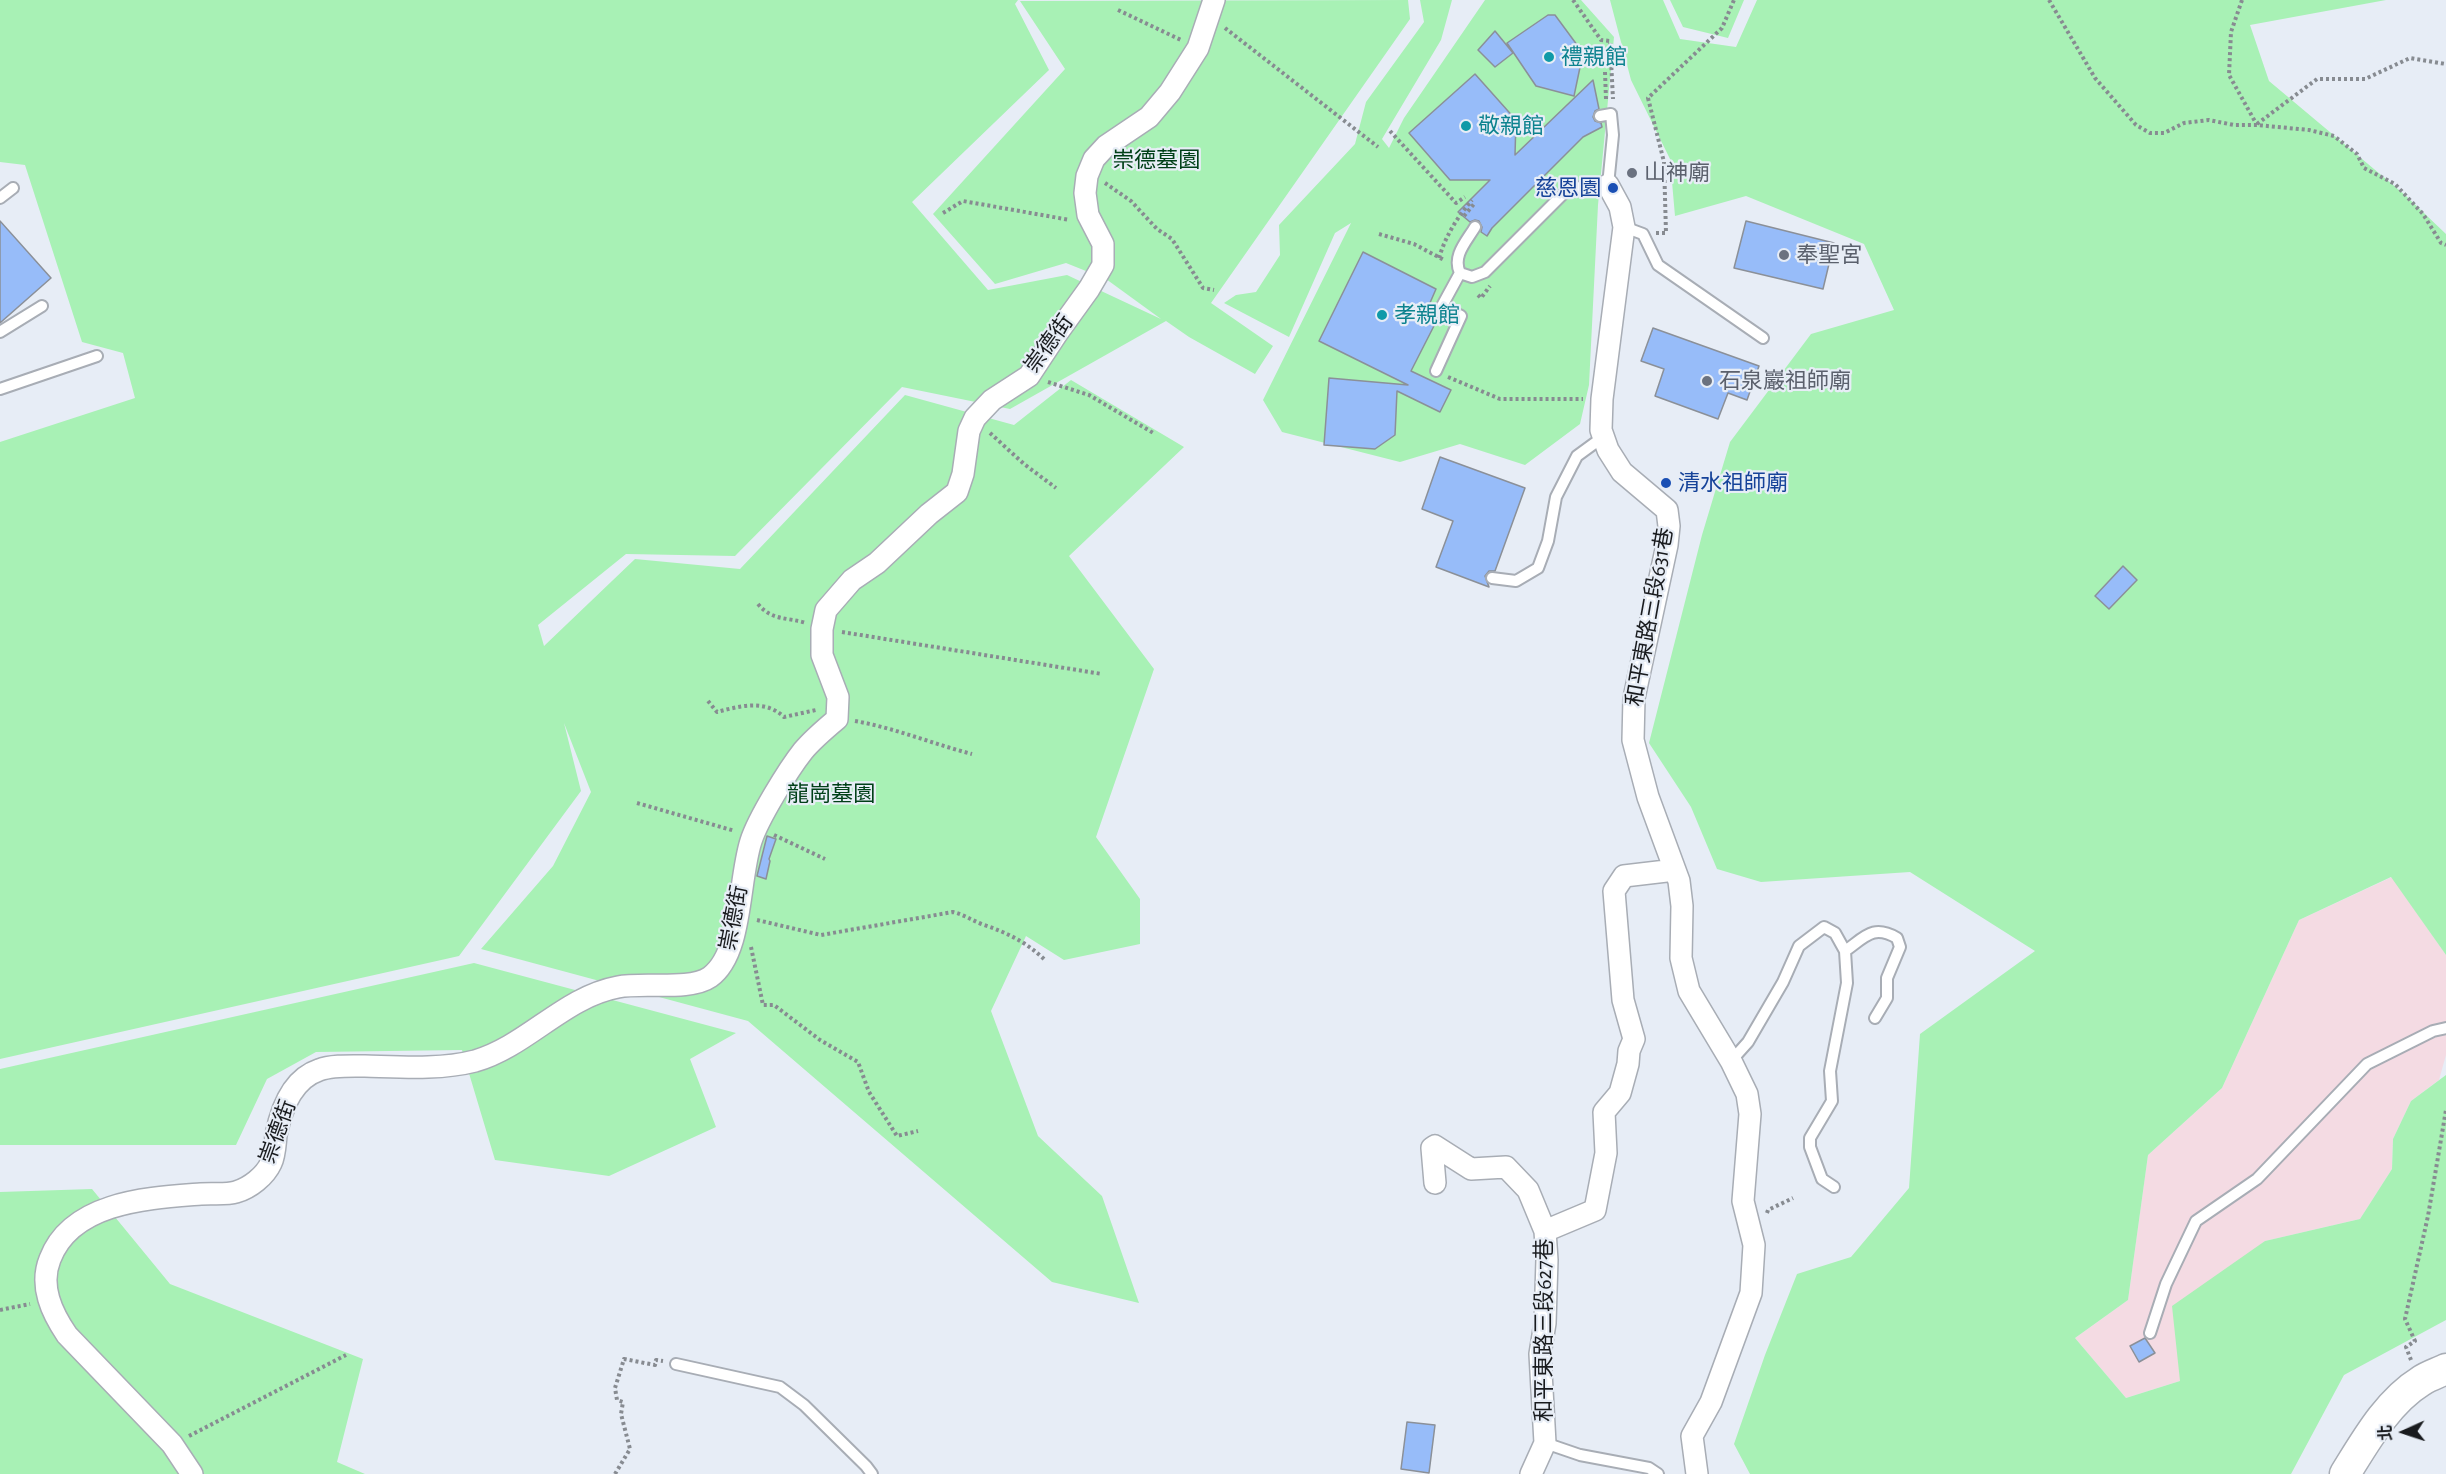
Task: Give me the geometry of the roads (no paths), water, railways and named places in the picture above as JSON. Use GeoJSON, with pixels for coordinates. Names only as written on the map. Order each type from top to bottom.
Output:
{"type":"FeatureCollection","features":[{"type":"Feature","properties":{"kind":"main road"},"geometry":{"type":"LineString","coordinates":[[2345,1474],[2370,1434],[2397,1401],[2420,1381],[2446,1369]]}},
{"type":"Feature","properties":{"kind":"street","name":"崇德街"},"geometry":{"type":"LineString","coordinates":[[192,1474],[172,1444],[67,1335],[54,1316],[48,1301],[47,1266],[52,1252],[80,1222],[99,1210],[164,1198],[236,1192],[258,1181],[272,1162],[283,1108],[298,1083],[318,1070],[352,1066],[452,1066],[472,1062],[494,1055],[586,998],[616,987],[690,984],[708,979],[724,964],[733,944],[743,871],[754,833],[795,762],[805,749],[847,720],[822,655],[822,629],[826,610],[852,580],[878,562],[929,514],[957,492],[963,474],[969,431],[975,418],[992,400],[1029,376],[1103,265],[1103,244],[1088,215],[1085,193],[1087,176],[1094,159],[1106,146],[1149,117],[1170,92],[1198,48],[1211,8]]}},
{"type":"Feature","properties":{"kind":"street","name":"和平東路三段631巷"},"geometry":{"type":"LineString","coordinates":[[1608,185],[1634,230],[1602,399],[1601,430],[1608,450],[1622,472],[1667,510],[1668,544],[1634,698],[1632,740],[1648,797],[1675,870],[1682,906],[1681,958],[1689,991],[1731,1061],[1747,1094],[1750,1114],[1743,1201],[1754,1245],[1751,1293],[1711,1402],[1692,1436],[1697,1474]]}},
{"type":"Feature","properties":{"kind":"street"},"geometry":{"type":"LineString","coordinates":[[1545,1231],[1595,1210],[1606,1153],[1604,1112],[1620,1093],[1629,1051],[1634,1039],[1623,1000],[1614,891],[1624,876],[1675,870]]}},
{"type":"Feature","properties":{"kind":"street","name":"和平東路三段627巷"},"geometry":{"type":"LineString","coordinates":[[1435,1184],[1432,1148],[1435,1146],[1471,1169],[1506,1167],[1528,1190],[1545,1231],[1547,1260],[1545,1323],[1540,1354],[1545,1443],[1531,1474]]}},
{"type":"Feature","properties":{"kind":"lane"},"geometry":{"type":"LineString","coordinates":[[1475,227],[1456,258],[1456,266],[1460,273],[1472,277],[1485,272],[1569,188],[1608,185],[1613,135],[1611,114],[1600,116]]}},
{"type":"Feature","properties":{"kind":"lane"},"geometry":{"type":"LineString","coordinates":[[0,198],[13,188]]}},
{"type":"Feature","properties":{"kind":"lane"},"geometry":{"type":"LineString","coordinates":[[1634,230],[1658,264],[1763,338]]}},
{"type":"Feature","properties":{"kind":"lane"},"geometry":{"type":"LineString","coordinates":[[1436,371],[1461,316],[1442,306],[1460,273]]}},
{"type":"Feature","properties":{"kind":"lane"},"geometry":{"type":"LineString","coordinates":[[0,332],[42,306]]}},
{"type":"Feature","properties":{"kind":"lane"},"geometry":{"type":"LineString","coordinates":[[0,389],[97,356]]}},
{"type":"Feature","properties":{"kind":"lane"},"geometry":{"type":"LineString","coordinates":[[1492,578],[1516,581],[1538,568],[1548,541],[1556,497],[1577,456],[1603,437]]}},
{"type":"Feature","properties":{"kind":"lane"},"geometry":{"type":"LineString","coordinates":[[1731,1061],[1748,1042],[1783,982],[1799,946],[1824,927],[1835,933],[1845,951],[1847,983],[1830,1071],[1832,1101],[1810,1138],[1810,1148],[1822,1179],[1834,1187]]}},
{"type":"Feature","properties":{"kind":"lane"},"geometry":{"type":"LineString","coordinates":[[1845,951],[1873,932],[1885,931],[1897,938],[1900,947],[1887,978],[1887,998],[1875,1018]]}},
{"type":"Feature","properties":{"kind":"lane"},"geometry":{"type":"LineString","coordinates":[[2150,1333],[2166,1284],[2196,1221],[2257,1179],[2367,1064],[2433,1031],[2446,1028]]}},
{"type":"Feature","properties":{"kind":"lane"},"geometry":{"type":"LineString","coordinates":[[676,1364],[780,1387],[804,1405],[872,1474]]}},
{"type":"Feature","properties":{"kind":"lane"},"geometry":{"type":"LineString","coordinates":[[1545,1443],[1580,1455],[1649,1468],[1659,1474]]}},
{"type":"Feature","properties":{"kind":"place","name":"禮親館"},"geometry":{"type":"Point","coordinates":[1549,57]}},
{"type":"Feature","properties":{"kind":"place","name":"敬親館"},"geometry":{"type":"Point","coordinates":[1466,126]}},
{"type":"Feature","properties":{"kind":"place","name":"山神廟"},"geometry":{"type":"Point","coordinates":[1632,173]}},
{"type":"Feature","properties":{"kind":"place","name":"慈恩園"},"geometry":{"type":"Point","coordinates":[1613,188]}},
{"type":"Feature","properties":{"kind":"place","name":"奉聖宮"},"geometry":{"type":"Point","coordinates":[1784,255]}},
{"type":"Feature","properties":{"kind":"place","name":"孝親館"},"geometry":{"type":"Point","coordinates":[1382,315]}},
{"type":"Feature","properties":{"kind":"place","name":"石泉巖祖師廟"},"geometry":{"type":"Point","coordinates":[1707,381]}},
{"type":"Feature","properties":{"kind":"place","name":"清水祖師廟"},"geometry":{"type":"Point","coordinates":[1666,483]}},
{"type":"Feature","properties":{"kind":"park label","name":"崇德墓園"},"geometry":{"type":"Point","coordinates":[1156,160]}},
{"type":"Feature","properties":{"kind":"park label","name":"龍崗墓園"},"geometry":{"type":"Point","coordinates":[831,794]}}]}
